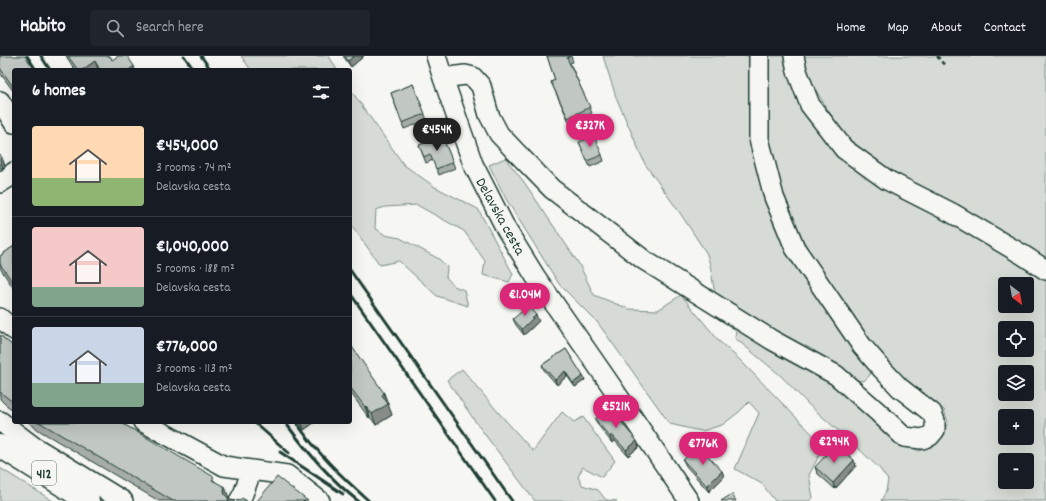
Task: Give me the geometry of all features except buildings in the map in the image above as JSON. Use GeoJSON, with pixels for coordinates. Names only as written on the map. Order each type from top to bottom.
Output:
{"type":"FeatureCollection","features":[{"type":"Feature","properties":{"kind":"main road","name":"412"},"geometry":{"type":"LineString","coordinates":[[0,446],[88,501]]}},
{"type":"Feature","properties":{"kind":"street","name":"Delavska cesta"},"geometry":{"type":"LineString","coordinates":[[436,56],[473,164],[506,229],[535,276],[595,361],[689,501]]}},
{"type":"Feature","properties":{"kind":"street"},"geometry":{"type":"LineString","coordinates":[[443,78],[465,75],[473,77],[481,86],[489,115],[499,134],[552,189],[644,260],[772,340],[836,375],[904,437],[922,439],[930,436],[935,430],[935,421],[932,413],[900,388],[867,352],[795,248],[774,197],[759,139],[759,56]]}},
{"type":"Feature","properties":{"kind":"street"},"geometry":{"type":"LineString","coordinates":[[794,56],[797,71],[810,104],[844,150],[887,180],[952,213],[1046,270]]}},
{"type":"Feature","properties":{"kind":"street"},"geometry":{"type":"LineString","coordinates":[[0,101],[12,120]]}},
{"type":"Feature","properties":{"kind":"street"},"geometry":{"type":"LineString","coordinates":[[0,183],[12,174]]}},
{"type":"Feature","properties":{"kind":"street"},"geometry":{"type":"LineString","coordinates":[[0,318],[12,328]]}},
{"type":"Feature","properties":{"kind":"street"},"geometry":{"type":"LineString","coordinates":[[0,421],[33,446],[124,501]]}},
{"type":"Feature","properties":{"kind":"street"},"geometry":{"type":"LineString","coordinates":[[147,424],[224,466],[287,475],[320,501]]}},
{"type":"Feature","properties":{"kind":"street"},"geometry":{"type":"LineString","coordinates":[[239,501],[252,470]]}},
{"type":"Feature","properties":{"kind":"path"},"geometry":{"type":"LineString","coordinates":[[937,56],[945,66]]}},
{"type":"Feature","properties":{"kind":"shaded area"},"geometry":{"type":"Polygon","coordinates":[[[241,56],[329,56],[336,68],[250,68],[241,56]]]}},
{"type":"Feature","properties":{"kind":"shaded area"},"geometry":{"type":"Polygon","coordinates":[[[603,56],[750,56],[749,94],[752,146],[762,182],[871,370],[870,375],[864,381],[856,380],[744,314],[715,294],[707,254],[645,164],[616,97],[603,56]]]}},
{"type":"Feature","properties":{"kind":"shaded area"},"geometry":{"type":"Polygon","coordinates":[[[767,56],[785,56],[803,107],[953,223],[1046,277],[1046,501],[881,501],[886,491],[888,480],[880,469],[809,405],[780,375],[735,338],[736,331],[742,329],[844,389],[903,443],[919,451],[928,448],[940,437],[948,423],[944,410],[934,401],[904,381],[866,337],[817,265],[793,223],[778,177],[767,128],[767,56]]]}},
{"type":"Feature","properties":{"kind":"shaded area"},"geometry":{"type":"Polygon","coordinates":[[[801,56],[1046,56],[1046,262],[888,168],[850,140],[836,123],[812,84],[803,68],[801,56]]]}},
{"type":"Feature","properties":{"kind":"shaded area"},"geometry":{"type":"Polygon","coordinates":[[[352,92],[404,165],[435,187],[478,209],[513,274],[509,282],[483,275],[485,261],[464,231],[417,205],[385,207],[376,210],[375,228],[385,235],[400,238],[439,259],[447,267],[446,277],[454,286],[464,290],[468,306],[437,296],[399,261],[380,265],[352,226],[352,92]]]}},
{"type":"Feature","properties":{"kind":"shaded area"},"geometry":{"type":"Polygon","coordinates":[[[505,158],[524,182],[579,264],[594,295],[629,309],[658,310],[681,295],[720,342],[740,360],[824,446],[809,475],[813,498],[809,501],[775,501],[762,484],[735,469],[759,413],[749,402],[722,425],[702,431],[670,424],[598,323],[559,284],[506,199],[489,165],[505,158]]]}},
{"type":"Feature","properties":{"kind":"shaded area"},"geometry":{"type":"Polygon","coordinates":[[[462,369],[533,451],[562,412],[574,422],[583,417],[615,461],[602,477],[583,467],[578,477],[582,485],[598,490],[606,500],[617,501],[535,501],[477,424],[447,380],[462,369]]]}},
{"type":"Feature","properties":{"kind":"shaded area"},"geometry":{"type":"Polygon","coordinates":[[[0,468],[53,501],[0,501],[0,468]]]}},
{"type":"Feature","properties":{"kind":"railway"},"geometry":{"type":"LineString","coordinates":[[27,56],[35,68]]}},
{"type":"Feature","properties":{"kind":"railway"},"geometry":{"type":"LineString","coordinates":[[41,56],[49,68]]}},
{"type":"Feature","properties":{"kind":"railway"},"geometry":{"type":"LineString","coordinates":[[184,56],[193,68]]}},
{"type":"Feature","properties":{"kind":"railway"},"geometry":{"type":"LineString","coordinates":[[201,56],[210,68]]}},
{"type":"Feature","properties":{"kind":"railway"},"geometry":{"type":"LineString","coordinates":[[352,273],[512,501]]}},
{"type":"Feature","properties":{"kind":"railway"},"geometry":{"type":"LineString","coordinates":[[352,296],[495,501]]}},
{"type":"Feature","properties":{"kind":"railway"},"geometry":{"type":"LineString","coordinates":[[256,424],[289,453]]}},
{"type":"Feature","properties":{"kind":"railway"},"geometry":{"type":"LineString","coordinates":[[287,424],[319,464],[337,483],[358,501]]}},
{"type":"Feature","properties":{"kind":"railway"},"geometry":{"type":"LineString","coordinates":[[297,424],[312,444],[330,464],[369,501]]}},
{"type":"Feature","properties":{"kind":"railway"},"geometry":{"type":"LineString","coordinates":[[280,452],[343,494]]}}]}
